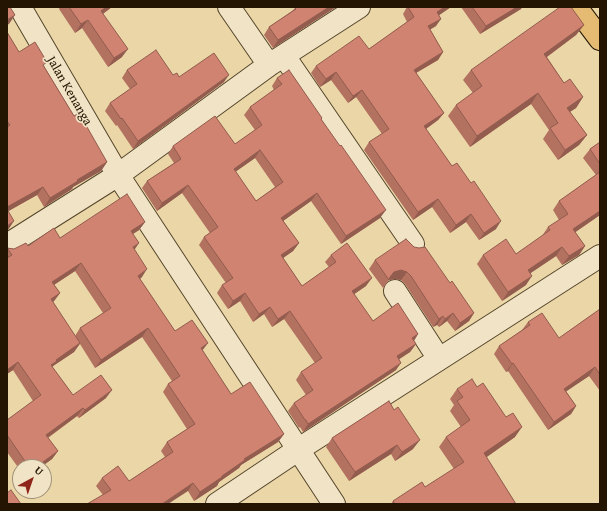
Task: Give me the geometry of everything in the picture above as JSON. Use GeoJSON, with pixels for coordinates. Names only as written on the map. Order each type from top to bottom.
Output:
{"type":"FeatureCollection","features":[{"type":"Feature","properties":{"kind":"highway"},"geometry":{"type":"LineString","coordinates":[[576,7],[600,39]]}},
{"type":"Feature","properties":{"kind":"street","name":"Jalan Kenanga"},"geometry":{"type":"LineString","coordinates":[[20,7],[118,175],[334,504]]}},
{"type":"Feature","properties":{"kind":"street"},"geometry":{"type":"LineString","coordinates":[[229,7],[276,61],[413,244]]}},
{"type":"Feature","properties":{"kind":"street"},"geometry":{"type":"LineString","coordinates":[[7,245],[118,175],[276,61],[359,7]]}},
{"type":"Feature","properties":{"kind":"street"},"geometry":{"type":"LineString","coordinates":[[217,504],[299,449],[600,256]]}},
{"type":"Feature","properties":{"kind":"street"},"geometry":{"type":"LineString","coordinates":[[395,291],[439,359]]}},
{"type":"Feature","properties":{"kind":"building"},"geometry":{"type":"Polygon","coordinates":[[[7,7],[10,7],[15,15],[7,20],[7,7]]]}},
{"type":"Feature","properties":{"kind":"building"},"geometry":{"type":"Polygon","coordinates":[[[69,7],[106,7],[101,11],[128,49],[114,58],[88,20],[81,24],[69,7]]]}},
{"type":"Feature","properties":{"kind":"building"},"geometry":{"type":"Polygon","coordinates":[[[295,7],[329,7],[278,40],[269,27],[296,9],[295,7]]]}},
{"type":"Feature","properties":{"kind":"building"},"geometry":{"type":"Polygon","coordinates":[[[408,7],[445,7],[437,12],[441,19],[428,26],[443,52],[414,70],[444,113],[424,126],[452,166],[457,163],[471,183],[474,181],[501,221],[484,233],[471,214],[456,225],[438,199],[418,212],[369,142],[389,129],[362,90],[353,96],[336,72],[326,79],[316,66],[359,36],[369,49],[414,17],[408,7]]]}},
{"type":"Feature","properties":{"kind":"building"},"geometry":{"type":"Polygon","coordinates":[[[472,7],[517,7],[486,26],[472,7]]]}},
{"type":"Feature","properties":{"kind":"building"},"geometry":{"type":"Polygon","coordinates":[[[560,7],[571,7],[584,25],[544,54],[564,83],[570,79],[583,97],[567,108],[587,135],[565,150],[550,128],[558,123],[538,93],[477,136],[456,105],[482,86],[471,70],[560,7]]]}},
{"type":"Feature","properties":{"kind":"building"},"geometry":{"type":"Polygon","coordinates":[[[7,32],[19,52],[35,42],[47,62],[43,65],[74,116],[79,113],[107,162],[50,198],[43,187],[7,207],[7,127],[10,125],[7,121],[7,32]]]}},
{"type":"Feature","properties":{"kind":"building"},"geometry":{"type":"Polygon","coordinates":[[[156,50],[173,75],[177,73],[179,77],[214,53],[229,75],[138,141],[110,103],[137,84],[127,70],[156,50]]]}},
{"type":"Feature","properties":{"kind":"building"},"geometry":{"type":"Polygon","coordinates":[[[289,70],[322,118],[321,119],[386,210],[346,236],[317,193],[281,218],[299,243],[281,255],[302,286],[336,262],[331,255],[347,243],[372,278],[352,291],[373,321],[398,303],[418,334],[412,338],[416,344],[397,356],[401,363],[308,424],[294,403],[313,390],[301,372],[322,358],[290,311],[278,319],[270,307],[259,314],[245,293],[233,301],[222,285],[233,278],[204,237],[218,227],[188,185],[162,203],[147,181],[181,159],[173,146],[215,116],[235,144],[262,125],[250,107],[282,84],[277,78],[289,70]],[[260,150],[234,169],[256,201],[283,182],[260,150]]]}},
{"type":"Feature","properties":{"kind":"building"},"geometry":{"type":"Polygon","coordinates":[[[600,142],[600,164],[590,149],[600,142]]]}},
{"type":"Feature","properties":{"kind":"building"},"geometry":{"type":"Polygon","coordinates":[[[600,172],[600,211],[573,229],[585,246],[569,256],[562,247],[528,270],[532,276],[508,292],[483,255],[506,239],[516,254],[550,230],[548,227],[568,214],[559,201],[600,172]]]}},
{"type":"Feature","properties":{"kind":"building"},"geometry":{"type":"Polygon","coordinates":[[[127,194],[145,222],[131,231],[139,243],[133,247],[147,269],[138,276],[175,331],[192,320],[208,343],[201,348],[231,394],[250,382],[284,434],[244,459],[245,460],[200,492],[193,483],[162,504],[87,504],[111,490],[102,478],[118,466],[129,481],[173,452],[167,442],[195,424],[168,384],[180,376],[148,328],[101,360],[80,328],[111,308],[81,263],[52,282],[60,293],[51,299],[80,343],[51,365],[73,395],[101,375],[112,390],[85,410],[83,408],[46,435],[58,451],[47,459],[24,459],[7,435],[7,420],[41,395],[18,362],[7,370],[7,258],[12,255],[7,248],[14,249],[26,243],[28,246],[54,228],[60,238],[127,194]]]}},
{"type":"Feature","properties":{"kind":"building"},"geometry":{"type":"Polygon","coordinates":[[[7,209],[14,221],[7,226],[7,209]]]}},
{"type":"Feature","properties":{"kind":"building"},"geometry":{"type":"Polygon","coordinates":[[[406,239],[414,247],[425,247],[450,283],[452,281],[474,313],[460,323],[453,313],[445,319],[443,316],[439,319],[407,272],[401,270],[394,272],[389,280],[375,260],[406,239]]]}},
{"type":"Feature","properties":{"kind":"building"},"geometry":{"type":"Polygon","coordinates":[[[600,309],[600,375],[595,367],[564,389],[576,406],[554,422],[513,363],[512,364],[499,346],[530,325],[528,322],[542,313],[559,338],[600,309]]]}},
{"type":"Feature","properties":{"kind":"building"},"geometry":{"type":"Polygon","coordinates":[[[472,379],[477,387],[483,383],[506,417],[513,413],[522,427],[484,453],[516,504],[395,504],[393,501],[422,482],[425,487],[464,462],[446,437],[470,420],[457,401],[463,397],[457,389],[472,379]]]}},
{"type":"Feature","properties":{"kind":"building"},"geometry":{"type":"Polygon","coordinates":[[[389,401],[394,410],[398,407],[420,440],[402,452],[397,445],[355,472],[332,438],[389,401]]]}},
{"type":"Feature","properties":{"kind":"building"},"geometry":{"type":"Polygon","coordinates":[[[11,490],[12,499],[17,499],[21,504],[7,504],[7,493],[11,490]]]}}]}
